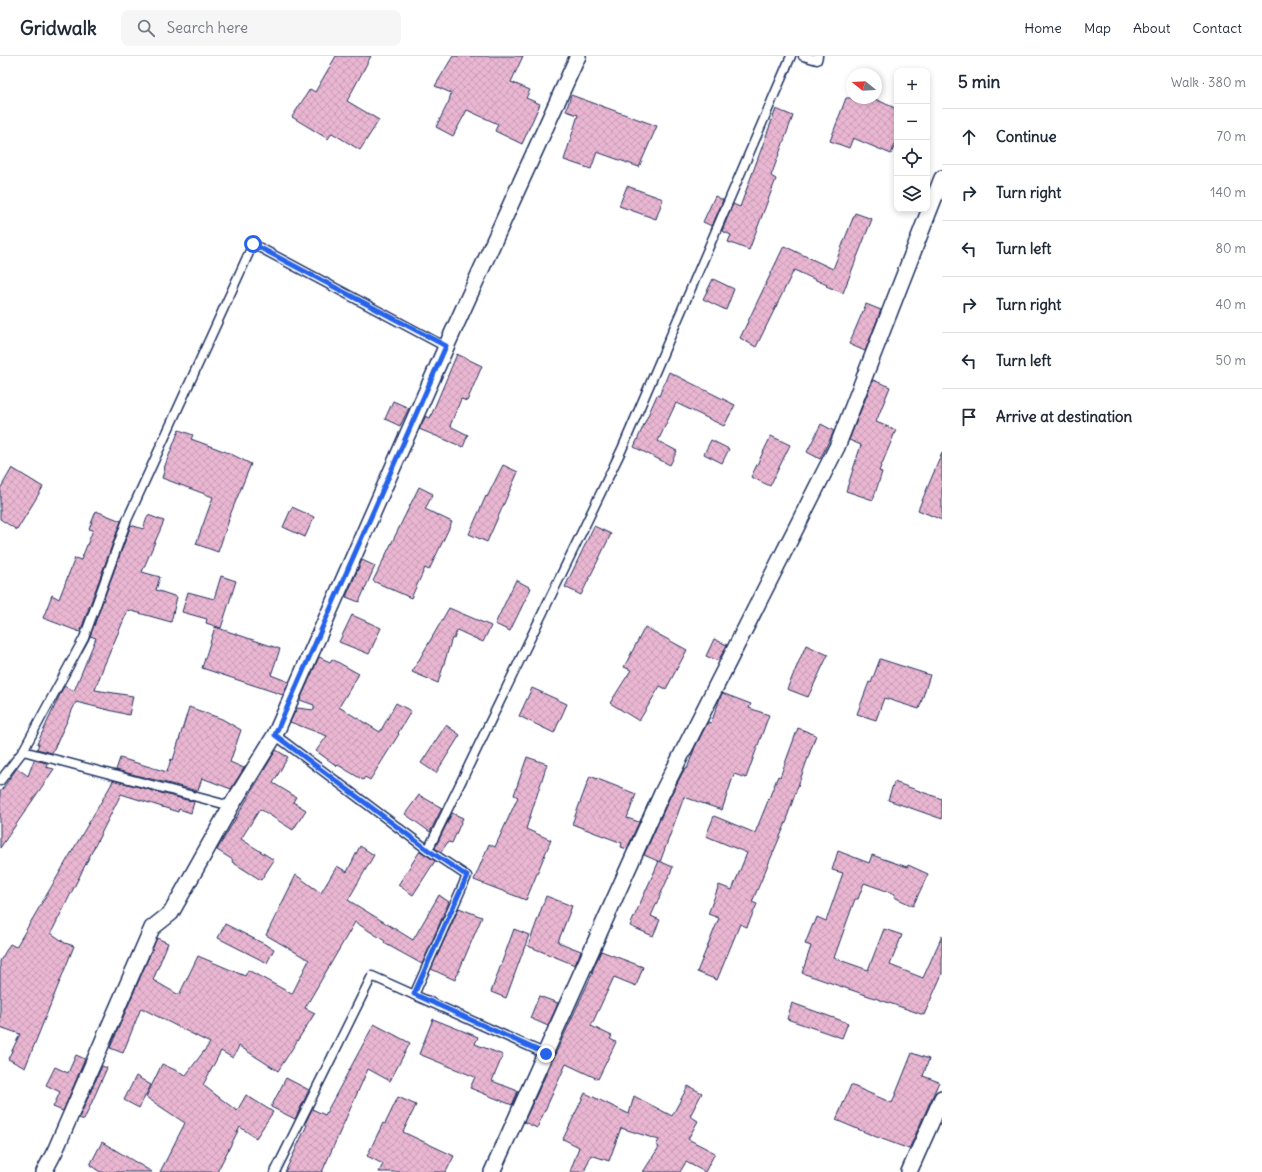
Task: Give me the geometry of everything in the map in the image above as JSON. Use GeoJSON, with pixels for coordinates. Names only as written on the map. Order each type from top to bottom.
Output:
{"type":"FeatureCollection","features":[{"type":"Feature","properties":{"kind":"street"},"geometry":{"type":"LineString","coordinates":[[44,1172],[55,1152],[152,928],[171,913],[231,806],[275,735],[446,346],[578,56]]}},
{"type":"Feature","properties":{"kind":"street"},"geometry":{"type":"LineString","coordinates":[[492,1172],[662,793],[837,447],[942,178]]}},
{"type":"Feature","properties":{"kind":"street"},"geometry":{"type":"LineString","coordinates":[[909,1172],[942,1098]]}},
{"type":"Feature","properties":{"kind":"lane"},"geometry":{"type":"LineString","coordinates":[[428,850],[622,450],[791,56]]}},
{"type":"Feature","properties":{"kind":"lane"},"geometry":{"type":"LineString","coordinates":[[804,56],[817,60],[818,56]]}},
{"type":"Feature","properties":{"kind":"lane"},"geometry":{"type":"LineString","coordinates":[[0,781],[22,751],[84,638],[127,520],[253,244],[446,346]]}},
{"type":"Feature","properties":{"kind":"lane"},"geometry":{"type":"LineString","coordinates":[[275,735],[428,850],[467,876],[414,994]]}},
{"type":"Feature","properties":{"kind":"lane"},"geometry":{"type":"LineString","coordinates":[[22,751],[231,806]]}},
{"type":"Feature","properties":{"kind":"lane"},"geometry":{"type":"LineString","coordinates":[[275,1172],[372,976],[546,1054]]}},
{"type":"Feature","properties":{"kind":"building"},"geometry":{"type":"Polygon","coordinates":[[[336,56],[371,56],[347,101],[379,120],[360,150],[332,133],[328,139],[292,117],[310,89],[315,92],[336,56]]]}},
{"type":"Feature","properties":{"kind":"building"},"geometry":{"type":"Polygon","coordinates":[[[453,56],[523,56],[511,82],[530,90],[526,98],[540,104],[522,144],[495,131],[498,124],[467,110],[453,136],[436,127],[449,101],[451,93],[435,86],[453,56]]]}},
{"type":"Feature","properties":{"kind":"building"},"geometry":{"type":"Polygon","coordinates":[[[571,95],[657,126],[639,167],[597,152],[591,169],[564,160],[578,115],[566,111],[571,95]]]}},
{"type":"Feature","properties":{"kind":"building"},"geometry":{"type":"Polygon","coordinates":[[[846,98],[846,104],[882,104],[882,102],[894,108],[894,147],[891,154],[853,138],[849,148],[830,141],[846,98]]]}},
{"type":"Feature","properties":{"kind":"building"},"geometry":{"type":"Polygon","coordinates":[[[776,109],[793,116],[771,176],[776,179],[749,250],[728,242],[731,235],[722,231],[733,204],[740,207],[776,109]]]}},
{"type":"Feature","properties":{"kind":"building"},"geometry":{"type":"Polygon","coordinates":[[[627,186],[663,199],[656,219],[619,206],[627,186]]]}},
{"type":"Feature","properties":{"kind":"building"},"geometry":{"type":"Polygon","coordinates":[[[715,196],[723,200],[712,226],[703,222],[715,196]]]}},
{"type":"Feature","properties":{"kind":"building"},"geometry":{"type":"Polygon","coordinates":[[[855,213],[872,219],[843,293],[794,270],[756,347],[740,338],[784,246],[833,269],[855,213]]]}},
{"type":"Feature","properties":{"kind":"building"},"geometry":{"type":"Polygon","coordinates":[[[713,279],[734,289],[726,310],[703,299],[713,279]]]}},
{"type":"Feature","properties":{"kind":"building"},"geometry":{"type":"Polygon","coordinates":[[[866,304],[881,310],[865,351],[849,344],[866,304]]]}},
{"type":"Feature","properties":{"kind":"building"},"geometry":{"type":"Polygon","coordinates":[[[457,354],[482,366],[467,401],[461,399],[450,426],[468,435],[463,447],[419,429],[426,416],[430,418],[457,354]]]}},
{"type":"Feature","properties":{"kind":"building"},"geometry":{"type":"Polygon","coordinates":[[[669,372],[735,405],[724,426],[676,403],[658,441],[677,451],[670,465],[634,447],[669,372]]]}},
{"type":"Feature","properties":{"kind":"building"},"geometry":{"type":"Polygon","coordinates":[[[873,380],[890,387],[876,422],[896,430],[879,471],[882,472],[873,500],[846,491],[861,445],[849,440],[873,380]]]}},
{"type":"Feature","properties":{"kind":"building"},"geometry":{"type":"Polygon","coordinates":[[[393,401],[409,408],[400,426],[385,419],[393,401]]]}},
{"type":"Feature","properties":{"kind":"building"},"geometry":{"type":"Polygon","coordinates":[[[821,424],[834,431],[820,459],[807,452],[821,424]]]}},
{"type":"Feature","properties":{"kind":"building"},"geometry":{"type":"Polygon","coordinates":[[[179,430],[193,435],[191,439],[229,453],[251,464],[228,520],[218,552],[196,544],[213,497],[162,478],[164,468],[179,430]]]}},
{"type":"Feature","properties":{"kind":"building"},"geometry":{"type":"Polygon","coordinates":[[[771,436],[790,445],[770,486],[751,477],[771,436]]]}},
{"type":"Feature","properties":{"kind":"building"},"geometry":{"type":"Polygon","coordinates":[[[711,440],[729,449],[722,463],[704,454],[711,440]]]}},
{"type":"Feature","properties":{"kind":"building"},"geometry":{"type":"Polygon","coordinates":[[[942,453],[942,520],[918,510],[942,453]]]}},
{"type":"Feature","properties":{"kind":"building"},"geometry":{"type":"Polygon","coordinates":[[[503,465],[518,472],[487,542],[469,534],[486,496],[487,497],[503,465]]]}},
{"type":"Feature","properties":{"kind":"building"},"geometry":{"type":"Polygon","coordinates":[[[12,468],[43,487],[17,530],[0,519],[0,489],[12,468]]]}},
{"type":"Feature","properties":{"kind":"building"},"geometry":{"type":"Polygon","coordinates":[[[419,487],[433,494],[425,509],[452,522],[429,570],[425,568],[411,598],[373,581],[419,487]]]}},
{"type":"Feature","properties":{"kind":"building"},"geometry":{"type":"Polygon","coordinates":[[[292,507],[314,517],[305,537],[283,527],[292,507]]]}},
{"type":"Feature","properties":{"kind":"building"},"geometry":{"type":"Polygon","coordinates":[[[96,511],[121,521],[80,632],[43,618],[52,595],[59,599],[75,558],[81,560],[93,530],[89,529],[96,511]]]}},
{"type":"Feature","properties":{"kind":"building"},"geometry":{"type":"Polygon","coordinates":[[[148,515],[164,521],[142,572],[160,577],[156,590],[177,597],[171,622],[128,610],[103,668],[95,690],[133,696],[129,715],[76,702],[52,753],[37,749],[39,744],[37,744],[64,686],[74,691],[96,638],[90,636],[131,525],[143,529],[148,515]]]}},
{"type":"Feature","properties":{"kind":"building"},"geometry":{"type":"Polygon","coordinates":[[[594,526],[611,534],[581,595],[565,587],[594,526]]]}},
{"type":"Feature","properties":{"kind":"building"},"geometry":{"type":"Polygon","coordinates":[[[362,560],[375,566],[359,602],[346,597],[362,560]]]}},
{"type":"Feature","properties":{"kind":"building"},"geometry":{"type":"Polygon","coordinates":[[[221,576],[236,581],[221,628],[206,623],[207,619],[182,612],[188,592],[214,599],[221,576]]]}},
{"type":"Feature","properties":{"kind":"building"},"geometry":{"type":"Polygon","coordinates":[[[516,580],[531,588],[510,631],[495,624],[516,580]]]}},
{"type":"Feature","properties":{"kind":"building"},"geometry":{"type":"Polygon","coordinates":[[[449,608],[491,626],[483,642],[457,630],[454,639],[452,638],[438,683],[412,672],[449,608]]]}},
{"type":"Feature","properties":{"kind":"building"},"geometry":{"type":"Polygon","coordinates":[[[352,615],[381,628],[369,654],[339,642],[352,615]]]}},
{"type":"Feature","properties":{"kind":"building"},"geometry":{"type":"Polygon","coordinates":[[[215,627],[280,649],[271,675],[289,682],[283,695],[202,668],[215,627]]]}},
{"type":"Feature","properties":{"kind":"building"},"geometry":{"type":"Polygon","coordinates":[[[645,627],[687,650],[666,689],[660,686],[639,721],[610,703],[631,670],[624,667],[645,627]]]}},
{"type":"Feature","properties":{"kind":"building"},"geometry":{"type":"Polygon","coordinates":[[[714,639],[727,645],[718,661],[706,656],[714,639]]]}},
{"type":"Feature","properties":{"kind":"building"},"geometry":{"type":"Polygon","coordinates":[[[806,645],[828,655],[808,697],[787,689],[806,645]]]}},
{"type":"Feature","properties":{"kind":"building"},"geometry":{"type":"Polygon","coordinates":[[[319,657],[330,662],[332,659],[359,674],[339,707],[380,732],[396,703],[411,711],[398,733],[399,734],[370,780],[365,777],[363,780],[338,765],[337,766],[316,751],[327,736],[290,722],[297,708],[314,710],[314,705],[300,700],[319,657]]]}},
{"type":"Feature","properties":{"kind":"building"},"geometry":{"type":"Polygon","coordinates":[[[880,659],[930,675],[919,709],[884,698],[876,720],[857,714],[869,682],[871,683],[880,659]]]}},
{"type":"Feature","properties":{"kind":"building"},"geometry":{"type":"Polygon","coordinates":[[[532,688],[567,704],[554,733],[519,716],[532,688]]]}},
{"type":"Feature","properties":{"kind":"building"},"geometry":{"type":"Polygon","coordinates":[[[722,693],[751,704],[749,708],[769,715],[746,778],[734,774],[722,810],[684,797],[660,862],[644,855],[670,797],[685,768],[687,769],[695,747],[708,722],[711,723],[722,693]]]}},
{"type":"Feature","properties":{"kind":"building"},"geometry":{"type":"Polygon","coordinates":[[[189,707],[222,719],[241,730],[230,762],[244,768],[231,789],[202,778],[198,791],[116,770],[120,758],[167,772],[171,759],[173,760],[189,707]]]}},
{"type":"Feature","properties":{"kind":"building"},"geometry":{"type":"Polygon","coordinates":[[[446,725],[460,735],[436,773],[421,763],[446,725]]]}},
{"type":"Feature","properties":{"kind":"building"},"geometry":{"type":"Polygon","coordinates":[[[798,728],[816,735],[787,817],[788,818],[752,902],[757,904],[747,927],[740,924],[717,980],[697,972],[719,918],[708,914],[719,885],[732,890],[747,853],[706,836],[714,816],[755,833],[778,776],[780,777],[798,728]]]}},
{"type":"Feature","properties":{"kind":"building"},"geometry":{"type":"Polygon","coordinates":[[[276,750],[288,757],[273,783],[296,797],[293,802],[306,810],[293,830],[260,809],[241,839],[274,860],[261,880],[232,862],[233,860],[217,850],[276,750]]]}},
{"type":"Feature","properties":{"kind":"building"},"geometry":{"type":"Polygon","coordinates":[[[527,757],[547,764],[526,829],[551,840],[526,900],[474,880],[489,844],[495,847],[518,797],[514,795],[527,757]]]}},
{"type":"Feature","properties":{"kind":"building"},"geometry":{"type":"Polygon","coordinates":[[[34,760],[47,763],[46,767],[54,769],[0,848],[0,792],[17,768],[28,776],[34,760]]]}},
{"type":"Feature","properties":{"kind":"building"},"geometry":{"type":"Polygon","coordinates":[[[590,776],[636,794],[627,818],[639,822],[627,849],[621,847],[622,843],[572,824],[590,776]]]}},
{"type":"Feature","properties":{"kind":"building"},"geometry":{"type":"Polygon","coordinates":[[[113,780],[194,802],[191,813],[179,809],[178,812],[121,794],[51,933],[65,943],[74,946],[25,1068],[8,1059],[20,1034],[0,1027],[0,961],[10,944],[16,947],[113,780]]]}},
{"type":"Feature","properties":{"kind":"building"},"geometry":{"type":"Polygon","coordinates":[[[894,782],[942,799],[942,819],[888,800],[894,782]]]}},
{"type":"Feature","properties":{"kind":"building"},"geometry":{"type":"Polygon","coordinates":[[[419,795],[442,808],[430,832],[405,814],[419,795]]]}},
{"type":"Feature","properties":{"kind":"building"},"geometry":{"type":"Polygon","coordinates":[[[452,813],[463,818],[452,843],[448,842],[441,852],[435,848],[452,813]]]}},
{"type":"Feature","properties":{"kind":"building"},"geometry":{"type":"Polygon","coordinates":[[[360,846],[374,855],[348,900],[413,940],[439,895],[449,902],[422,964],[384,943],[385,941],[355,922],[305,1008],[315,1013],[278,1071],[239,1046],[233,1058],[221,1051],[203,1085],[237,1111],[246,1095],[273,1112],[256,1138],[240,1127],[217,1172],[160,1172],[185,1123],[146,1097],[162,1064],[186,1075],[210,1043],[141,1008],[123,1053],[110,1048],[157,938],[168,943],[153,980],[179,995],[198,956],[245,976],[248,970],[292,994],[309,960],[266,935],[296,875],[321,893],[337,866],[347,872],[360,846]]]}},
{"type":"Feature","properties":{"kind":"building"},"geometry":{"type":"Polygon","coordinates":[[[420,851],[435,861],[413,895],[398,885],[420,851]]]}},
{"type":"Feature","properties":{"kind":"building"},"geometry":{"type":"Polygon","coordinates":[[[838,851],[869,863],[872,855],[907,867],[908,865],[928,874],[913,906],[894,897],[895,894],[864,883],[858,899],[855,899],[834,958],[868,970],[884,929],[902,935],[890,965],[923,978],[942,936],[942,974],[924,1015],[802,973],[811,946],[805,944],[813,924],[814,925],[817,917],[826,921],[843,873],[832,870],[838,851]]]}},
{"type":"Feature","properties":{"kind":"building"},"geometry":{"type":"Polygon","coordinates":[[[659,861],[673,867],[651,916],[660,920],[653,936],[630,926],[659,861]]]}},
{"type":"Feature","properties":{"kind":"building"},"geometry":{"type":"Polygon","coordinates":[[[546,896],[572,906],[558,942],[581,951],[575,965],[528,946],[546,896]]]}},
{"type":"Feature","properties":{"kind":"building"},"geometry":{"type":"Polygon","coordinates":[[[459,908],[482,917],[455,980],[431,969],[459,908]]]}},
{"type":"Feature","properties":{"kind":"building"},"geometry":{"type":"Polygon","coordinates":[[[225,924],[274,949],[267,963],[218,938],[225,924]]]}},
{"type":"Feature","properties":{"kind":"building"},"geometry":{"type":"Polygon","coordinates":[[[514,929],[529,935],[506,998],[491,992],[514,929]]]}},
{"type":"Feature","properties":{"kind":"building"},"geometry":{"type":"Polygon","coordinates":[[[601,951],[643,967],[636,986],[614,977],[591,1026],[612,1036],[610,1039],[616,1042],[598,1079],[566,1064],[537,1128],[524,1122],[593,972],[601,951]]]}},
{"type":"Feature","properties":{"kind":"building"},"geometry":{"type":"Polygon","coordinates":[[[539,996],[558,1003],[548,1026],[530,1018],[539,996]]]}},
{"type":"Feature","properties":{"kind":"building"},"geometry":{"type":"Polygon","coordinates":[[[792,1003],[848,1023],[842,1038],[787,1019],[792,1003]]]}},
{"type":"Feature","properties":{"kind":"building"},"geometry":{"type":"Polygon","coordinates":[[[433,1019],[478,1037],[475,1044],[503,1055],[492,1081],[518,1091],[512,1105],[470,1088],[475,1077],[419,1054],[433,1019]]]}},
{"type":"Feature","properties":{"kind":"building"},"geometry":{"type":"Polygon","coordinates":[[[374,1024],[410,1043],[390,1081],[368,1069],[322,1172],[285,1172],[307,1125],[305,1124],[312,1109],[325,1115],[374,1024]]]}},
{"type":"Feature","properties":{"kind":"building"},"geometry":{"type":"Polygon","coordinates":[[[912,1053],[929,1059],[923,1076],[939,1082],[909,1149],[836,1120],[851,1085],[892,1103],[912,1053]]]}},
{"type":"Feature","properties":{"kind":"building"},"geometry":{"type":"Polygon","coordinates":[[[76,1055],[85,1059],[63,1111],[53,1107],[60,1092],[46,1085],[55,1067],[68,1073],[76,1055]]]}},
{"type":"Feature","properties":{"kind":"building"},"geometry":{"type":"Polygon","coordinates":[[[102,1066],[107,1068],[84,1120],[79,1118],[102,1066]]]}},
{"type":"Feature","properties":{"kind":"building"},"geometry":{"type":"Polygon","coordinates":[[[136,1076],[151,1085],[139,1108],[124,1100],[136,1076]]]}},
{"type":"Feature","properties":{"kind":"building"},"geometry":{"type":"Polygon","coordinates":[[[286,1078],[309,1090],[295,1119],[271,1107],[286,1078]]]}},
{"type":"Feature","properties":{"kind":"building"},"geometry":{"type":"Polygon","coordinates":[[[688,1086],[702,1093],[690,1116],[698,1121],[688,1139],[715,1153],[705,1172],[686,1162],[680,1172],[643,1172],[659,1147],[656,1145],[659,1140],[621,1128],[609,1161],[591,1155],[584,1172],[570,1172],[579,1147],[563,1139],[585,1093],[629,1114],[634,1096],[672,1116],[688,1086]]]}},
{"type":"Feature","properties":{"kind":"building"},"geometry":{"type":"Polygon","coordinates":[[[398,1097],[416,1105],[403,1132],[454,1156],[446,1172],[379,1172],[383,1164],[367,1156],[398,1097]]]}},
{"type":"Feature","properties":{"kind":"building"},"geometry":{"type":"Polygon","coordinates":[[[102,1142],[152,1172],[100,1172],[90,1165],[102,1142]]]}},
{"type":"Feature","properties":{"kind":"route"},"geometry":{"type":"LineString","coordinates":[[253,244],[446,346],[275,735],[428,850],[467,876],[414,994],[546,1054]]}}]}
